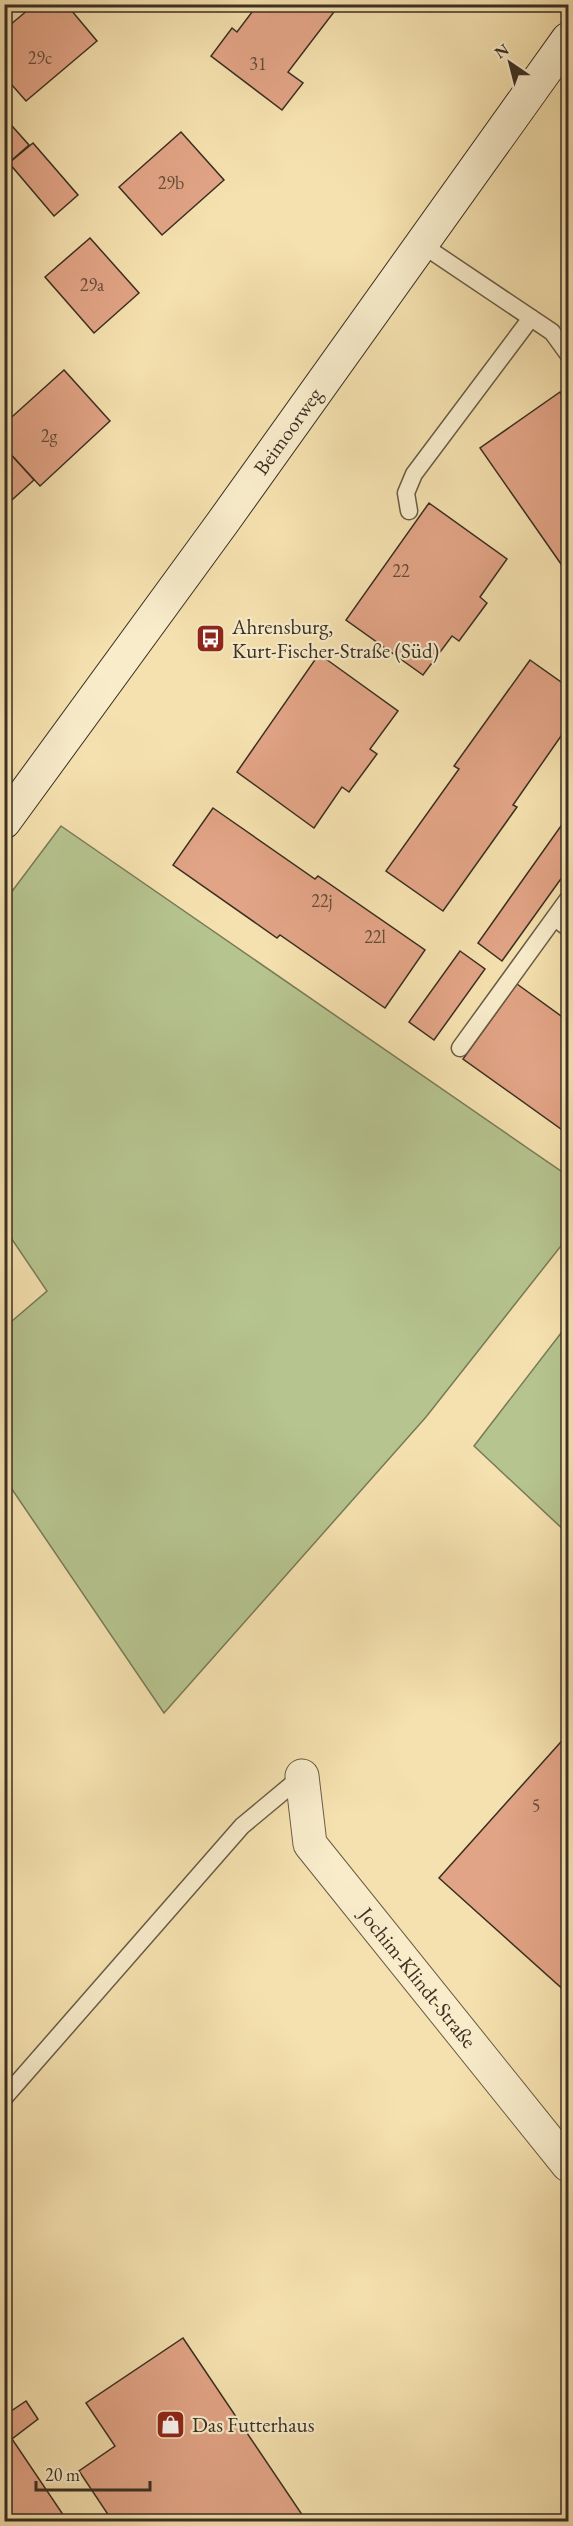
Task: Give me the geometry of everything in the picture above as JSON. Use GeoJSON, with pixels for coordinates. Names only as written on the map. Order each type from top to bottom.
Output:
{"type":"FeatureCollection","features":[{"type":"Feature","properties":{"kind":"main road","name":"Beimoorweg"},"geometry":{"type":"LineString","coordinates":[[4,822],[568,39]]}},
{"type":"Feature","properties":{"kind":"main road","name":"Jochim-Klindt-Straße"},"geometry":{"type":"LineString","coordinates":[[302,1776],[310,1844],[568,2165]]}},
{"type":"Feature","properties":{"kind":"lane"},"geometry":{"type":"LineString","coordinates":[[421,244],[552,332],[568,354]]}},
{"type":"Feature","properties":{"kind":"lane"},"geometry":{"type":"LineString","coordinates":[[409,510],[406,493],[414,474],[531,318]]}},
{"type":"Feature","properties":{"kind":"lane"},"geometry":{"type":"LineString","coordinates":[[460,1048],[562,923],[568,899]]}},
{"type":"Feature","properties":{"kind":"lane"},"geometry":{"type":"LineString","coordinates":[[4,2098],[242,1826],[302,1776]]}},
{"type":"Feature","properties":{"kind":"green space"},"geometry":{"type":"Polygon","coordinates":[[[61,826],[568,1176],[568,1237],[426,1417],[164,1713],[5,1479],[5,1327],[47,1291],[5,1229],[4,902],[61,826]]]}},
{"type":"Feature","properties":{"kind":"green space"},"geometry":{"type":"Polygon","coordinates":[[[568,1324],[568,1534],[474,1446],[568,1324]]]}},
{"type":"Feature","properties":{"kind":"building"},"geometry":{"type":"Polygon","coordinates":[[[35,4],[66,4],[97,41],[26,101],[4,76],[4,30],[35,4]]]}},
{"type":"Feature","properties":{"kind":"building"},"geometry":{"type":"Polygon","coordinates":[[[258,4],[340,4],[288,72],[303,83],[282,110],[211,56],[232,28],[237,32],[258,4]]]}},
{"type":"Feature","properties":{"kind":"building"},"geometry":{"type":"Polygon","coordinates":[[[4,117],[29,145],[4,167],[4,117]]]}},
{"type":"Feature","properties":{"kind":"building"},"geometry":{"type":"Polygon","coordinates":[[[181,132],[224,180],[162,235],[119,187],[181,132]]]}},
{"type":"Feature","properties":{"kind":"building"},"geometry":{"type":"Polygon","coordinates":[[[33,143],[78,195],[54,216],[9,163],[33,143]]]}},
{"type":"Feature","properties":{"kind":"building"},"geometry":{"type":"Polygon","coordinates":[[[90,238],[139,293],[94,333],[45,277],[90,238]]]}},
{"type":"Feature","properties":{"kind":"building"},"geometry":{"type":"Polygon","coordinates":[[[64,370],[110,421],[40,486],[4,447],[4,424],[64,370]]]}},
{"type":"Feature","properties":{"kind":"building"},"geometry":{"type":"Polygon","coordinates":[[[560,392],[568,404],[568,574],[480,448],[560,392]]]}},
{"type":"Feature","properties":{"kind":"building"},"geometry":{"type":"Polygon","coordinates":[[[4,447],[34,480],[4,507],[4,447]]]}},
{"type":"Feature","properties":{"kind":"building"},"geometry":{"type":"Polygon","coordinates":[[[429,503],[507,559],[480,597],[487,603],[459,641],[452,636],[423,675],[346,620],[429,503]]]}},
{"type":"Feature","properties":{"kind":"building"},"geometry":{"type":"Polygon","coordinates":[[[319,654],[398,711],[370,749],[377,754],[349,792],[342,787],[314,828],[237,772],[319,654]]]}},
{"type":"Feature","properties":{"kind":"building"},"geometry":{"type":"Polygon","coordinates":[[[530,660],[568,687],[568,726],[513,805],[517,807],[443,911],[386,871],[459,769],[454,766],[530,660]]]}},
{"type":"Feature","properties":{"kind":"building"},"geometry":{"type":"Polygon","coordinates":[[[213,808],[315,879],[318,876],[425,950],[385,1008],[280,935],[277,938],[173,865],[213,808]]]}},
{"type":"Feature","properties":{"kind":"building"},"geometry":{"type":"Polygon","coordinates":[[[568,816],[568,869],[502,961],[478,943],[568,816]]]}},
{"type":"Feature","properties":{"kind":"building"},"geometry":{"type":"Polygon","coordinates":[[[460,951],[485,969],[434,1040],[409,1022],[460,951]]]}},
{"type":"Feature","properties":{"kind":"building"},"geometry":{"type":"Polygon","coordinates":[[[517,984],[568,1021],[568,1134],[463,1059],[517,984]]]}},
{"type":"Feature","properties":{"kind":"building"},"geometry":{"type":"Polygon","coordinates":[[[568,1734],[568,1988],[566,1992],[439,1878],[568,1734]]]}},
{"type":"Feature","properties":{"kind":"building","name":"Das Futterhaus"},"geometry":{"type":"Polygon","coordinates":[[[183,2338],[307,2522],[113,2522],[79,2471],[115,2446],[86,2403],[183,2338]]]}},
{"type":"Feature","properties":{"kind":"building"},"geometry":{"type":"Polygon","coordinates":[[[26,2401],[38,2419],[12,2439],[68,2522],[4,2522],[4,2416],[26,2401]]]}},
{"type":"Feature","properties":{"kind":"place","name":"Ahrensburg, Kurt-Fischer-Straße (Süd)"},"geometry":{"type":"Point","coordinates":[211,639]}},
{"type":"Feature","properties":{"kind":"place","name":"Das Futterhaus"},"geometry":{"type":"Point","coordinates":[171,2425]}}]}
